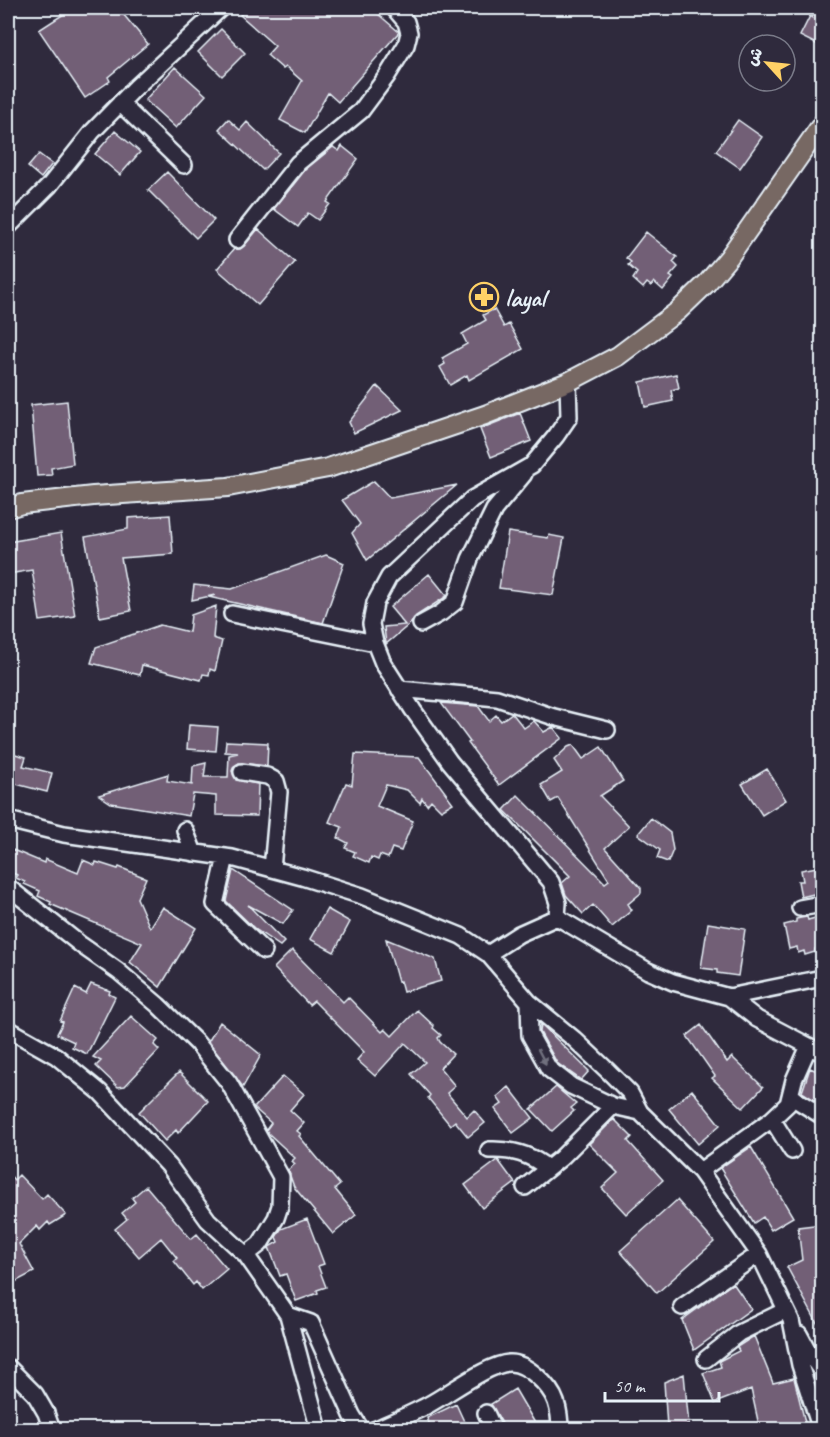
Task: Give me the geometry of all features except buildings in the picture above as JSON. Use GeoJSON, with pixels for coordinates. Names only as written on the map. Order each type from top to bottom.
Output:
{"type":"FeatureCollection","features":[{"type":"Feature","properties":{"kind":"main road"},"geometry":{"type":"LineString","coordinates":[[8,508],[22,504],[93,496],[228,487],[328,468],[485,415],[568,382],[618,356],[678,311],[707,283],[729,257],[822,124]]}},
{"type":"Feature","properties":{"kind":"street"},"geometry":{"type":"LineString","coordinates":[[8,227],[49,186],[92,132],[120,103],[221,8]]}},
{"type":"Feature","properties":{"kind":"street"},"geometry":{"type":"LineString","coordinates":[[237,240],[298,163],[361,111],[387,76],[406,45],[409,33],[406,22],[394,8]]}},
{"type":"Feature","properties":{"kind":"street"},"geometry":{"type":"LineString","coordinates":[[120,103],[184,165]]}},
{"type":"Feature","properties":{"kind":"street"},"geometry":{"type":"LineString","coordinates":[[421,624],[455,602],[470,559],[494,510],[569,417],[568,382]]}},
{"type":"Feature","properties":{"kind":"street"},"geometry":{"type":"LineString","coordinates":[[532,465],[472,499],[389,577],[375,603],[371,624],[383,663],[399,689],[450,762],[551,882],[558,903],[557,917]]}},
{"type":"Feature","properties":{"kind":"street"},"geometry":{"type":"LineString","coordinates":[[232,614],[375,643]]}},
{"type":"Feature","properties":{"kind":"street"},"geometry":{"type":"LineString","coordinates":[[399,689],[497,698],[554,717],[607,730]]}},
{"type":"Feature","properties":{"kind":"street"},"geometry":{"type":"LineString","coordinates":[[242,772],[267,776],[276,781],[279,792],[272,869]]}},
{"type":"Feature","properties":{"kind":"street"},"geometry":{"type":"LineString","coordinates":[[8,820],[64,834],[226,857],[272,869],[362,896],[407,913],[461,936],[488,954],[529,1002],[608,1071],[630,1094],[640,1112],[700,1171],[759,1254],[788,1315],[817,1356],[822,1372]]}},
{"type":"Feature","properties":{"kind":"street"},"geometry":{"type":"LineString","coordinates":[[185,830],[194,853]]}},
{"type":"Feature","properties":{"kind":"street"},"geometry":{"type":"LineString","coordinates":[[226,857],[215,904],[264,951]]}},
{"type":"Feature","properties":{"kind":"street"},"geometry":{"type":"LineString","coordinates":[[8,886],[158,1005],[197,1043],[230,1083],[281,1177],[280,1206],[276,1218],[260,1244],[246,1256]]}},
{"type":"Feature","properties":{"kind":"street"},"geometry":{"type":"LineString","coordinates":[[800,908],[822,904]]}},
{"type":"Feature","properties":{"kind":"street"},"geometry":{"type":"LineString","coordinates":[[488,954],[519,934],[557,917]]}},
{"type":"Feature","properties":{"kind":"street"},"geometry":{"type":"LineString","coordinates":[[557,917],[648,971],[673,982],[729,998],[758,1019],[816,1049],[794,1080],[788,1104],[772,1119],[700,1171]]}},
{"type":"Feature","properties":{"kind":"street"},"geometry":{"type":"LineString","coordinates":[[729,998],[822,978]]}},
{"type":"Feature","properties":{"kind":"street"},"geometry":{"type":"LineString","coordinates":[[529,1002],[530,1035],[549,1069],[571,1086],[613,1106],[640,1112]]}},
{"type":"Feature","properties":{"kind":"street"},"geometry":{"type":"LineString","coordinates":[[8,1029],[56,1056],[100,1092],[169,1166],[208,1220],[246,1256],[288,1315],[319,1430]]}},
{"type":"Feature","properties":{"kind":"street"},"geometry":{"type":"LineString","coordinates":[[790,1096],[822,1116]]}},
{"type":"Feature","properties":{"kind":"street"},"geometry":{"type":"LineString","coordinates":[[525,1187],[613,1106]]}},
{"type":"Feature","properties":{"kind":"street"},"geometry":{"type":"LineString","coordinates":[[772,1119],[792,1151]]}},
{"type":"Feature","properties":{"kind":"street"},"geometry":{"type":"LineString","coordinates":[[489,1150],[505,1149],[524,1153],[547,1168]]}},
{"type":"Feature","properties":{"kind":"street"},"geometry":{"type":"LineString","coordinates":[[682,1307],[759,1254]]}},
{"type":"Feature","properties":{"kind":"street"},"geometry":{"type":"LineString","coordinates":[[288,1315],[311,1323],[352,1415],[360,1428],[364,1430]]}},
{"type":"Feature","properties":{"kind":"street"},"geometry":{"type":"LineString","coordinates":[[706,1359],[739,1333],[788,1315]]}},
{"type":"Feature","properties":{"kind":"street"},"geometry":{"type":"LineString","coordinates":[[788,1315],[800,1365],[821,1430]]}},
{"type":"Feature","properties":{"kind":"street"},"geometry":{"type":"LineString","coordinates":[[374,1430],[427,1406],[481,1374],[511,1362],[526,1367],[537,1375],[555,1400],[560,1418],[560,1430]]}},
{"type":"Feature","properties":{"kind":"street"},"geometry":{"type":"LineString","coordinates":[[8,1367],[35,1394],[46,1413],[52,1430]]}},
{"type":"Feature","properties":{"kind":"street"},"geometry":{"type":"LineString","coordinates":[[486,1413],[494,1430]]}},
{"type":"Feature","properties":{"kind":"place","name":"layal"},"geometry":{"type":"Point","coordinates":[484,297]}}]}
